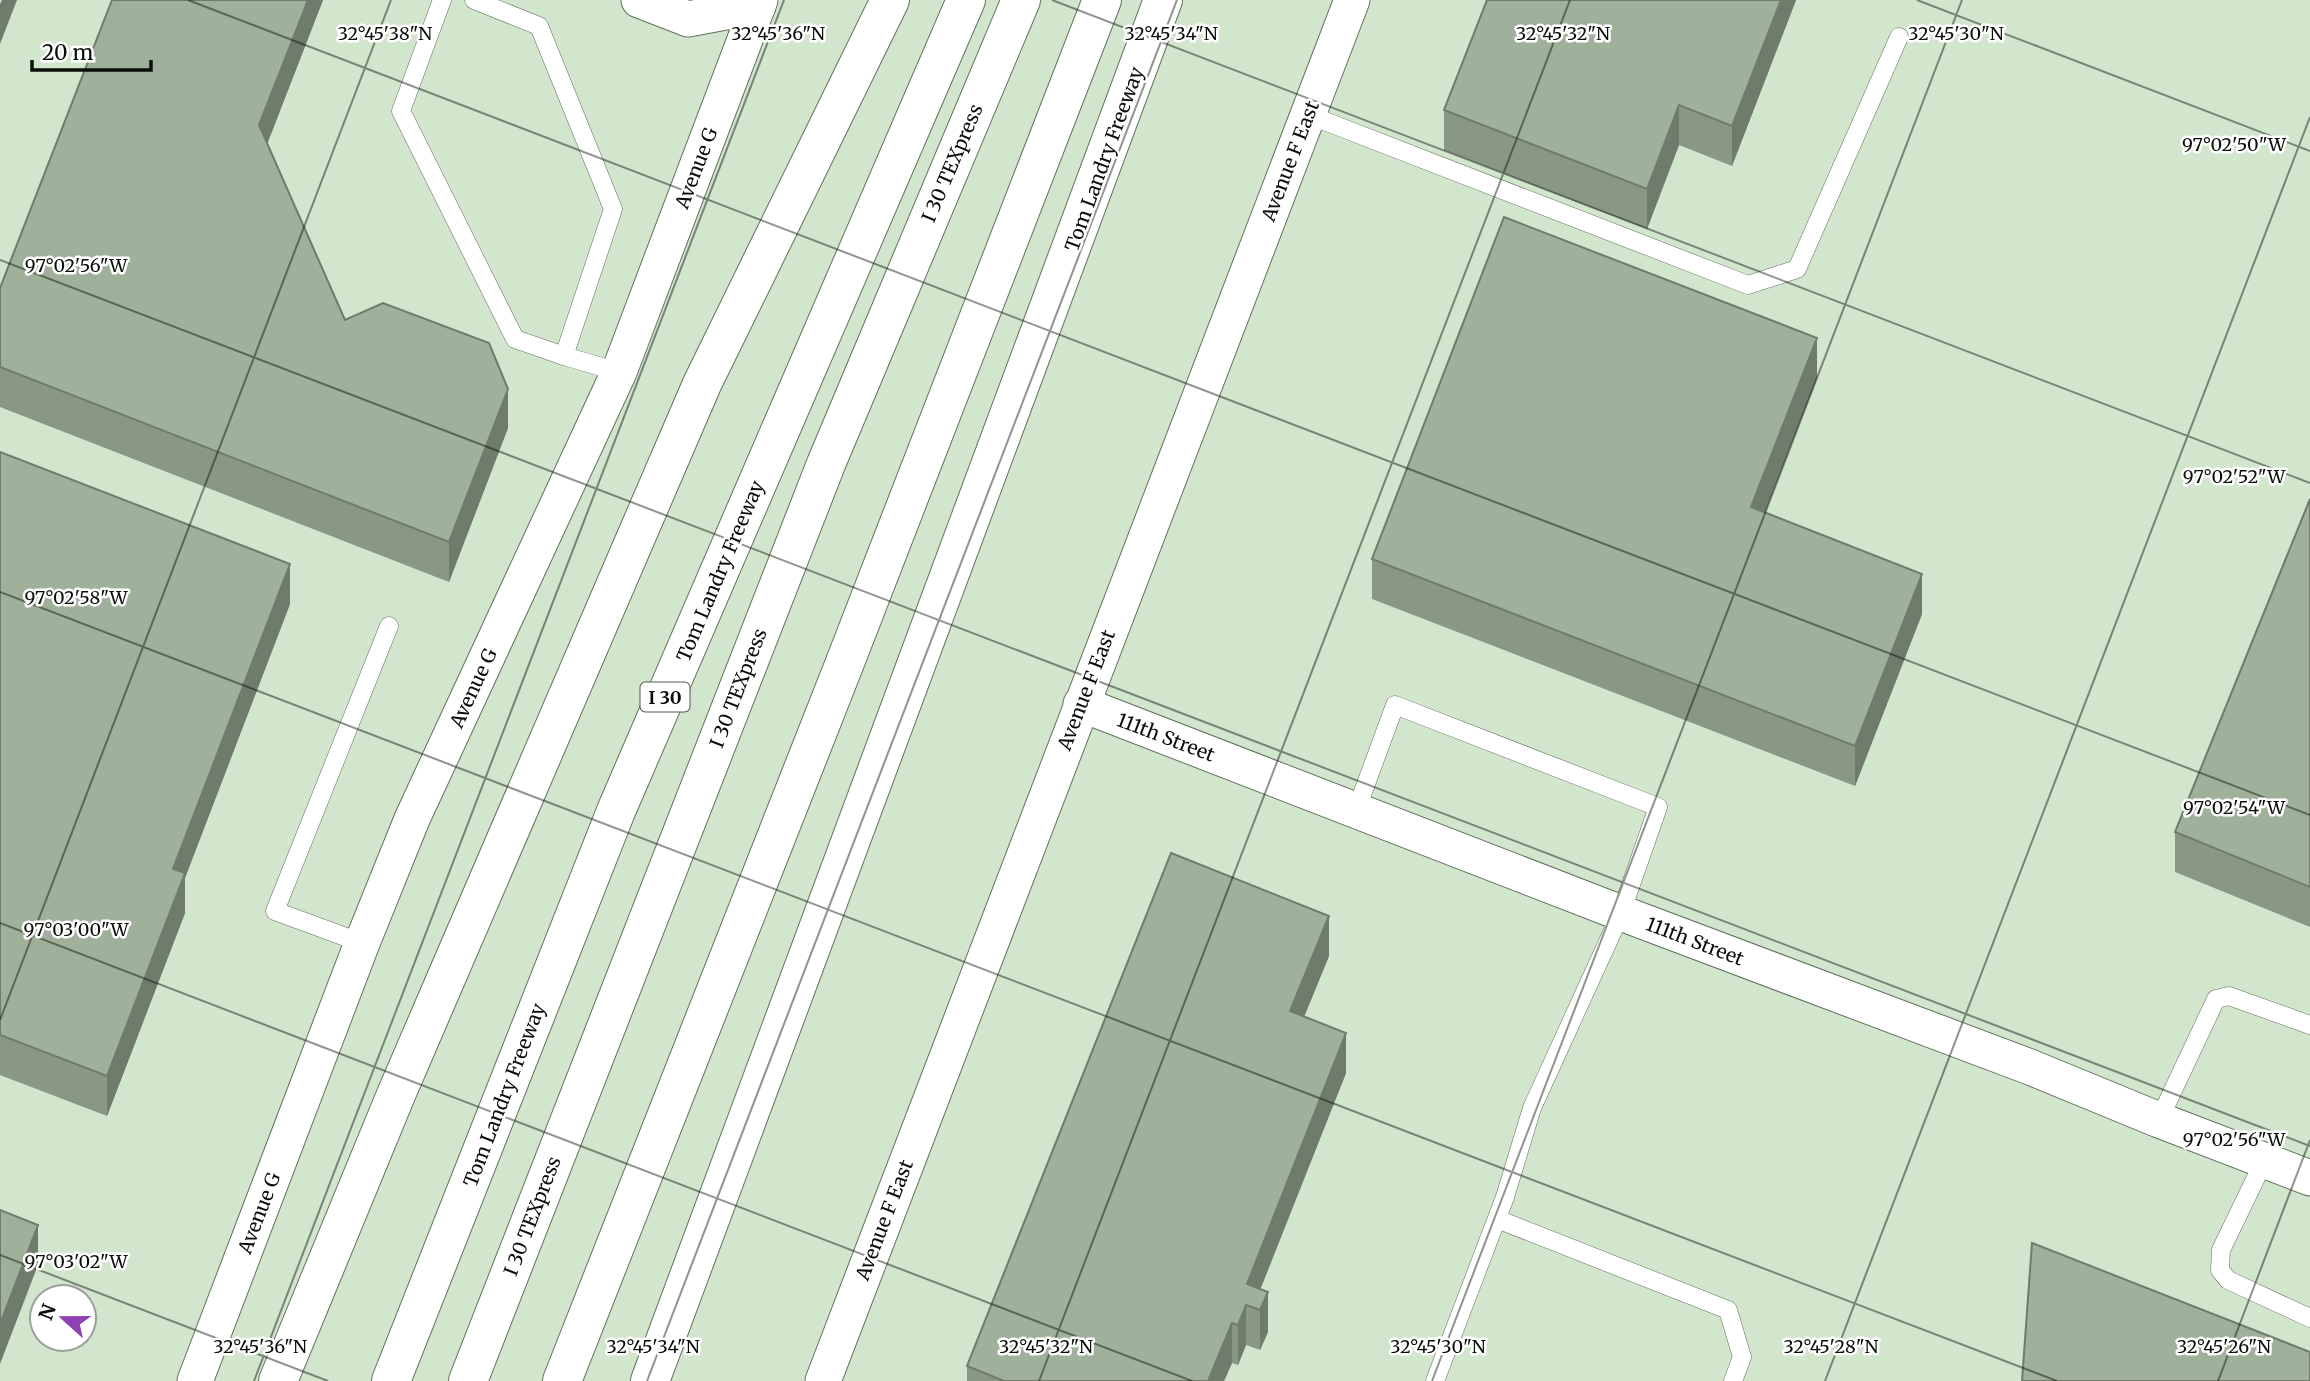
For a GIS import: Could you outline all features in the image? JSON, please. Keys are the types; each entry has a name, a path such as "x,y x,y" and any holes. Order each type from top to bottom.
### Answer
{"highway":[{"path":"278,1381 395,1097 702,384 890,0"},
{"name":"I 30 TEXpress","path":"468,1381 826,464 1021,0"},
{"path":"562,1381 1102,0"},
{"name":"Tom Landry Freeway","path":"650,1381 1163,0"},
{"path":"826,464 962,10"},
{"name":"Tom Landry Freeway","path":"391,1381 616,811 962,10"},
{"path":"668,1381 680,1303"}],"street":[{"path":"639,0 688,19 757,2"},
{"name":"Avenue F East","path":"823,1381 1352,0"},
{"name":"Avenue G","path":"195,1381 412,819 619,372 757,2"},
{"name":"111th Street","path":"1081,704 1621,913 2030,1067 2310,1178"}],"lane":[{"path":"442,0 401,111 515,339 619,372"},
{"path":"474,0 539,26 613,209 564,356"},
{"path":"1308,115 1748,285 1797,269 1899,37"},
{"path":"362,943 275,911 389,626"},
{"path":"1356,811 1395,705 1658,807 1621,913 1532,1108 1497,1219 1435,1381"},
{"path":"2159,1120 2216,999 2229,996 2310,1025"},
{"path":"2264,1161 2221,1250 2220,1270 2228,1280 2310,1318"},
{"path":"1497,1219 1728,1310 1742,1357 1732,1381"}],"building":[{"path":"112,0 308,0 259,125 345,320 383,303 489,343 508,389 449,542 0,367 0,288"},
{"path":"1487,0 1781,0 1732,126 1679,105 1647,189 1444,110"},
{"path":"1504,217 1817,338 1751,507 1922,574 1855,746 1372,559"},
{"path":"0,452 290,564 173,869 185,873 107,1076 0,1035"},
{"path":"2310,499 2310,887 2175,832"},
{"path":"1171,853 1329,916 1290,1011 1346,1033 1247,1284 1268,1292 1260,1310 1246,1305 1238,1325 1232,1323 1208,1381 1004,1381 967,1366"},
{"path":"0,1210 38,1225 0,1324"},
{"path":"2032,1243 2310,1352 2310,1381 2022,1381"}]}
